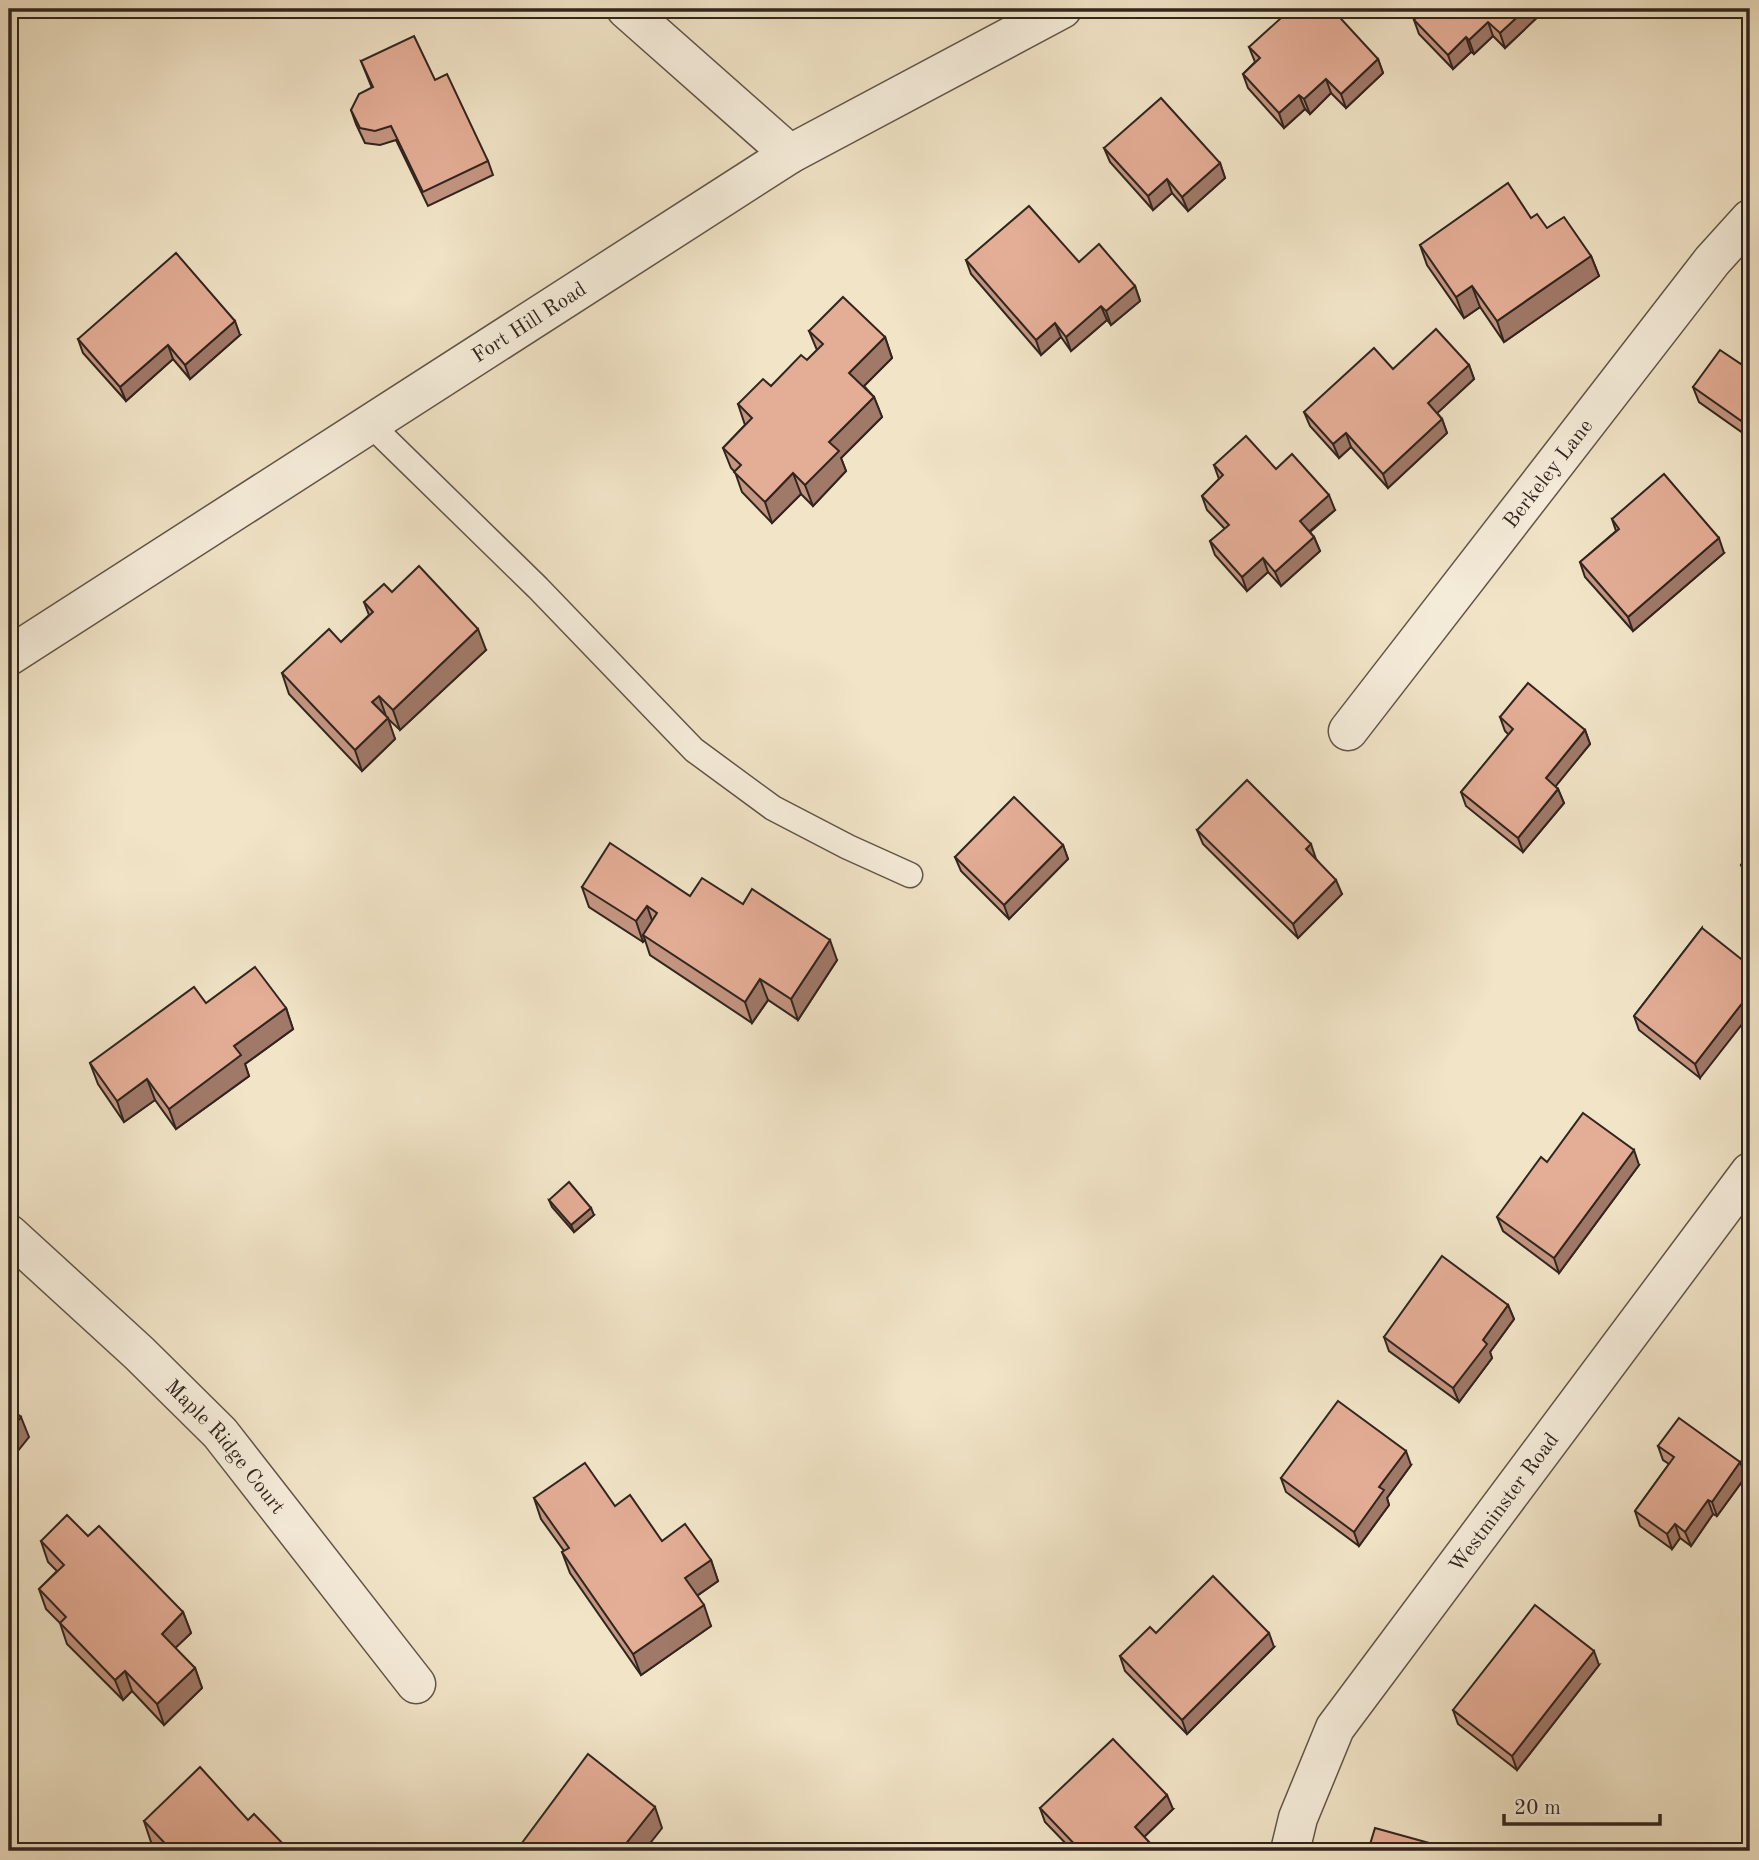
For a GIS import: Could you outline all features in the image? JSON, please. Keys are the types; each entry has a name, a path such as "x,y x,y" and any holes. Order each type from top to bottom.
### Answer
{"street":[{"path":"626,9 790,154"},
{"name":"Fort Hill Road","path":"9,656 790,154 1062,9"},
{"name":"Berkeley Lane","path":"1348,732 1712,261 1750,219"},
{"name":"Westminster Road","path":"1290,1851 1298,1818 1335,1728 1750,1172"},
{"name":"Maple Ridge Court","path":"9,1234 139,1353 220,1433 416,1684"}],"lane":[{"path":"370,424 538,588 694,750 773,808 848,848 910,876"}],"building":[{"path":"1291,9 1332,9 1378,59 1341,94 1326,79 1304,99 1299,95 1279,113 1243,74 1260,58 1249,47"},
{"path":"1425,9 1526,9 1500,33 1488,22 1469,40 1466,37 1448,55 1414,20"},
{"path":"414,36 435,80 447,74 488,161 423,192 391,126 375,131 360,128 351,110 359,94 373,87 361,61"},
{"path":"1161,98 1220,163 1182,197 1167,179 1148,196 1104,148"},
{"path":"1508,183 1531,218 1537,214 1547,228 1564,217 1591,256 1497,321 1472,286 1456,297 1420,245"},
{"path":"1029,206 1079,262 1099,244 1135,286 1106,311 1101,306 1066,337 1055,323 1036,340 966,260"},
{"path":"176,253 235,321 185,365 168,345 120,387 78,339"},
{"path":"843,297 885,337 849,373 874,397 829,442 839,451 805,485 793,473 765,502 734,472 741,465 723,448 752,418 738,404 763,379 771,386 801,355 807,360 823,344 809,331"},
{"path":"1436,329 1469,365 1428,403 1442,419 1383,474 1346,433 1333,444 1304,412 1374,348 1393,369"},
{"path":"1720,350 1741,364 1750,351 1750,427 1693,387"},
{"path":"1246,436 1276,469 1292,454 1329,495 1300,521 1314,537 1275,572 1263,558 1242,577 1210,541 1229,525 1202,496 1223,475 1214,465"},
{"path":"1664,474 1719,538 1628,617 1580,562 1619,529 1612,519"},
{"path":"419,566 478,629 393,710 379,696 372,702 388,718 355,750 282,673 329,629 341,642 373,612 364,602 384,584 392,592"},
{"path":"1528,683 1585,730 1546,778 1558,789 1518,838 1461,792 1513,729 1500,717"},
{"path":"1247,780 1311,844 1306,849 1336,880 1293,924 1197,830"},
{"path":"1014,797 1063,845 1004,905 955,857"},
{"path":"610,843 690,896 702,878 743,904 752,889 830,940 791,999 760,979 745,1002 643,935 657,913 647,906 636,921 582,887"},
{"path":"1750,853 1750,872 1741,865"},
{"path":"1702,928 1750,966 1750,993 1695,1064 1634,1016"},
{"path":"255,967 286,1008 234,1046 241,1055 169,1109 147,1079 117,1101 90,1063 194,987 206,1003"},
{"path":"1583,1113 1634,1150 1554,1258 1497,1217 1541,1157 1547,1162"},
{"path":"569,1182 591,1208 571,1225 549,1200"},
{"path":"1442,1256 1508,1305 1483,1340 1487,1344 1453,1388 1384,1337"},
{"path":"1338,1401 1406,1451 1379,1487 1384,1490 1354,1532 1281,1478"},
{"path":"9,1407 21,1417 9,1432"},
{"path":"1679,1418 1740,1462 1712,1502 1708,1500 1685,1532 1675,1524 1667,1534 1635,1511 1674,1457 1658,1446"},
{"path":"585,1463 615,1506 630,1495 662,1541 685,1524 711,1560 685,1578 704,1605 633,1654 562,1552 569,1548 534,1498"},
{"path":"67,1515 88,1536 99,1526 183,1612 162,1634 195,1668 157,1704 125,1671 115,1680 60,1623 66,1617 39,1589 64,1565 41,1541"},
{"path":"1213,1576 1269,1633 1182,1720 1120,1656 1150,1627 1156,1633"},
{"path":"1535,1605 1594,1651 1512,1756 1453,1710"},
{"path":"1113,1739 1167,1795 1135,1827 1151,1844 1143,1851 1081,1851 1040,1808"},
{"path":"588,1754 655,1807 620,1851 516,1851"},
{"path":"200,1767 248,1820 254,1814 289,1850 172,1851 144,1821"},
{"path":"1375,1828 1440,1846 1439,1851 1368,1851"}]}
